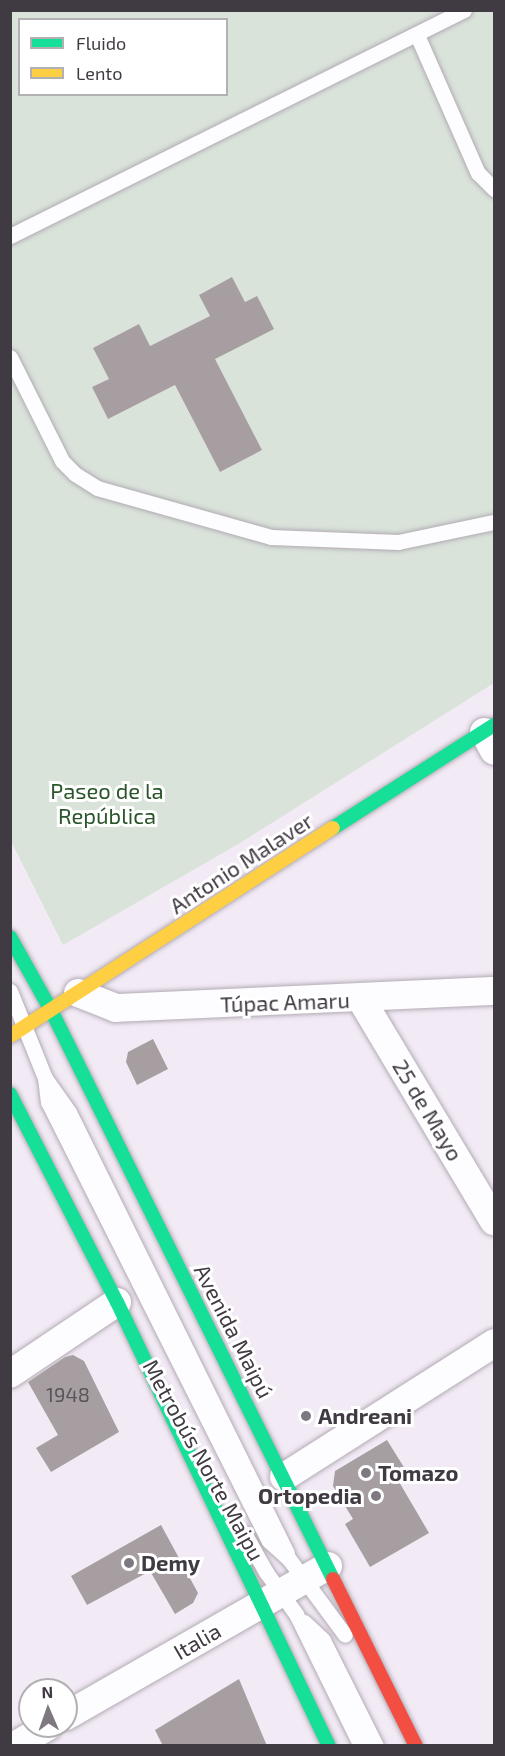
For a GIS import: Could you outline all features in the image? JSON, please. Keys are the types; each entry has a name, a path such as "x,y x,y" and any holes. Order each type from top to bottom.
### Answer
{"main road":[{"name":"Antonio Malaver","path":"17,1032 491,736"},
{"name":"Avenida Maipú","path":"10,938 51,1010 284,1477 293,1586 329,1746"},
{"name":"Avenida Maipú","path":"10,1094 117,1302 293,1586 416,1746"}],"street":[{"name":"Túpac Amaru","path":"78,993 116,1008 361,999 495,991"},
{"name":"25 de Mayo","path":"361,999 495,1221"},
{"path":"10,1374 117,1302"},
{"path":"284,1477 495,1342"},
{"name":"Italia","path":"78,1709 293,1586"},
{"path":"14,1746 28,1738"}],"lane":[{"path":"10,236 465,10"},
{"path":"417,35 478,173 495,189"},
{"path":"10,357 62,461 75,474 97,488 272,537 398,542 495,522"},
{"name":"Metrobús Norte Maipu","path":"10,991 17,1032 45,1078 48,1102 108,1207 216,1423 293,1586 361,1746"},
{"name":"Metrobús Norte Maipu","path":"108,1207 137,1265"},
{"name":"Metrobús Norte Maipu","path":"117,1302 266,1572 293,1586 341,1628 399,1746"},
{"name":"Metrobús Norte Maipu","path":"193,1378 216,1423"},
{"name":"Metrobús Norte Maipu","path":"293,1586 376,1746"}],"green space":[{"name":"Paseo de la República","path":"11,11 494,11 494,683 240,843 63,945 11,841","holes":["232,278 245,302 257,296 215,359 262,450 220,472 175,385 108,419 92,387 109,379 93,348 138,325 150,346 210,316 200,294"]}],"building":[{"path":"232,277 245,302 257,296 274,329 215,359 262,450 220,472 175,385 108,419 92,387 109,379 93,348 139,324 150,346 210,316 199,295"},
{"path":"153,1039 168,1069 137,1085 126,1062 128,1052"},
{"path":"73,1355 84,1361 119,1432 51,1472 36,1448 58,1435 28,1382 65,1357"},
{"path":"387,1440 405,1469 395,1475 429,1533 370,1567 345,1524 353,1519 333,1486 335,1471"},
{"name":"Demy","path":"161,1525 198,1593 193,1603 175,1614 150,1571 87,1605 71,1576"},
{"path":"239,1679 267,1746 163,1746 155,1730"}],"traffic: fast":[{"path":"333,828 494,725"},
{"path":"10,937 51,1010 333,1579"},
{"path":"10,1094 117,1302 329,1746"}],"traffic: slow":[{"path":"10,1036 333,828"}],"traffic: jam":[{"path":"333,1579 416,1746"}],"place":[{"name":"Andreani","path":"306,1416"},
{"name":"Tomazo","path":"366,1473"},
{"name":"Ortopedia","path":"376,1496"},
{"name":"Demy","path":"129,1563"}]}
